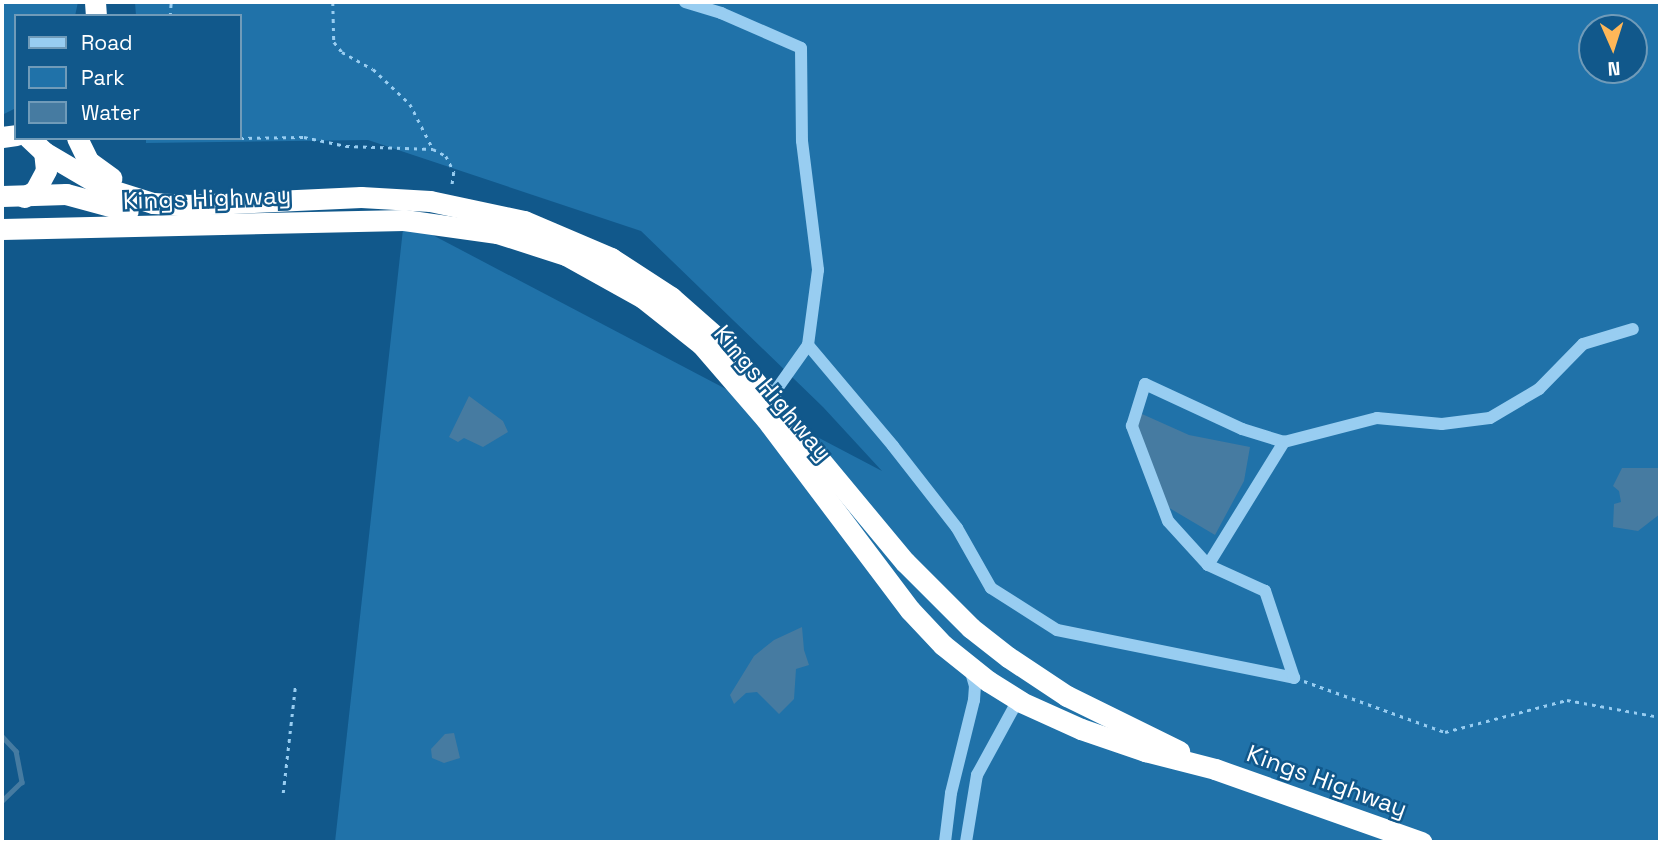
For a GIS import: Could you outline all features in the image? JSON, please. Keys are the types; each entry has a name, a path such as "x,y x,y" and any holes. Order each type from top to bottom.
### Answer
{"highway":[{"path":"78,140 83,155 93,166 122,184 148,193 218,202"},
{"path":"8,197 35,191 44,176 36,145"},
{"name":"Kings Highway","path":"36,145 96,184 133,199 176,205 407,199 464,206 524,221 611,258 670,297 723,343 771,397 890,544 954,612 1008,657 1067,696 1215,769"},
{"path":"8,197 74,195 142,214 171,218 273,216 325,220"},
{"name":"Kings Highway","path":"2,229 325,220 425,221 497,233 566,255 623,285 652,304 693,337 729,373 900,598 933,636 970,668 1018,700 1124,744 1215,769 1421,842"},
{"path":"954,612 1006,673 1018,700"}],"street":[{"path":"685,2 721,13 801,48 802,141 817,270 808,345 771,397"},
{"path":"808,345 893,446 957,528 991,588 1056,630 1294,678 1265,591 1208,565 1168,521 1132,426 1145,384 1242,429 1284,442 1377,418 1442,424 1489,418 1539,389 1583,344 1633,329"},
{"path":"1208,565 1284,442"},
{"path":"945,842 951,793 974,700 970,668"},
{"path":"966,842 977,775 1018,700"}],"path":[{"path":"333,2 334,42 342,51 373,69 410,104 433,149"},
{"path":"242,138 304,137 346,146 433,149 446,156 454,172"},
{"path":"1294,678 1445,732 1567,700 1660,717"},
{"path":"283,793 295,687"}],"green space":[{"path":"2,2 78,2 75,14 14,14 14,109 2,115"},
{"path":"135,2 1660,2 1660,842 335,842 404,220 882,471 823,407 641,231 368,140 146,143 146,140 242,140 242,14 136,14"}],"water":[{"path":"469,396 503,421 508,432 483,447 464,438 458,442 449,437"},
{"path":"1142,414 1189,435 1250,447 1244,481 1215,535 1166,506 1130,432"},
{"path":"1622,468 1660,468 1660,514 1638,531 1613,527 1614,504 1621,502 1619,491 1613,486"},
{"path":"802,627 804,650 809,665 796,669 794,699 779,714 757,692 746,693 734,704 730,695 754,656 774,640"},
{"path":"454,733 460,758 444,763 432,758 431,749 445,734"}],"waterway":[{"path":"2,736 16,751 22,782 2,801"}]}
